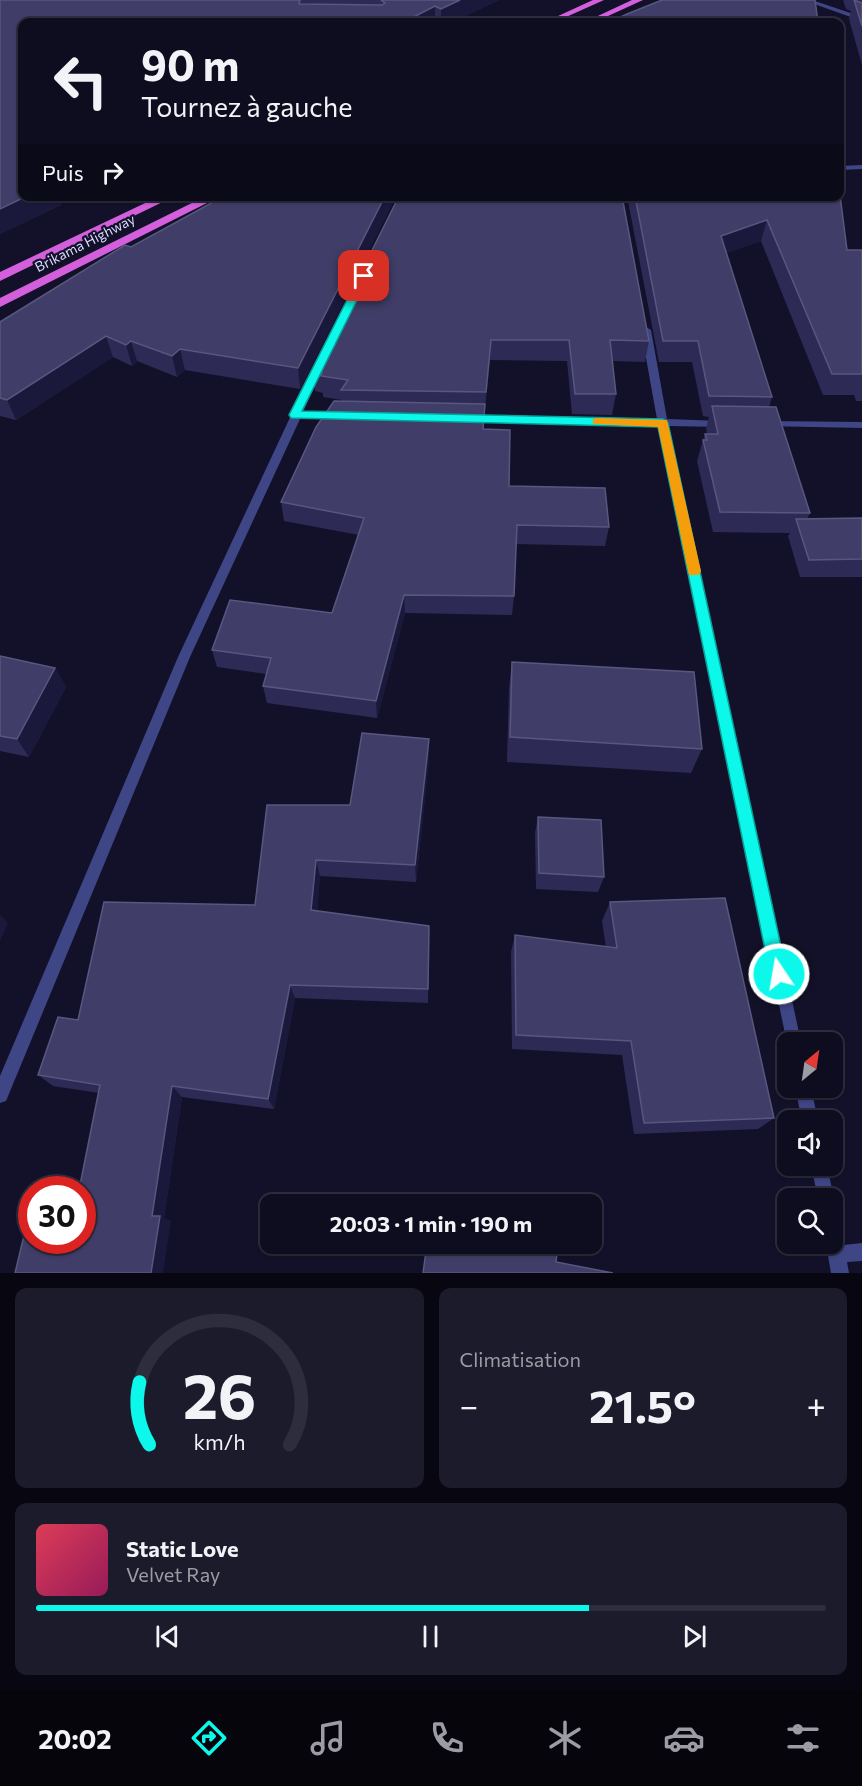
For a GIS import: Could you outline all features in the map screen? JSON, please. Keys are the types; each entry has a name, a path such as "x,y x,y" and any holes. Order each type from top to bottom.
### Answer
{"highway":[{"path":"558,18 600,0"},
{"path":"598,18 639,0"},
{"name":"Brikama Highway","path":"0,277 160,201"},
{"name":"Brikama Highway","path":"0,303 206,201"}],"street":[{"path":"806,0 862,19"},
{"path":"844,168 862,167"},
{"path":"644,321 663,423 792,1032"},
{"path":"0,1095 184,657 326,352"},
{"path":"295,415 354,416"},
{"path":"461,418 733,424"},
{"path":"756,424 862,425"},
{"path":"843,1254 862,1252"},
{"path":"838,1254 840,1273"}],"building":[{"path":"0,0 300,0 299,4 382,5 385,3 381,0 460,0 441,9 435,6 412,18 18,18 18,200 0,209"},
{"path":"662,0 815,0 817,18 618,18"},
{"path":"854,0 862,3 862,26"},
{"path":"215,201 382,201 298,368 180,349 172,356 131,341 126,345 106,336 7,400 0,398 0,322 125,245 131,247"},
{"path":"397,201 623,201 649,341 610,340 616,394 575,394 569,340 491,340 486,392 341,390 348,380 321,376 322,372 312,371"},
{"path":"636,201 841,201 847,250 862,250 862,374 832,374 767,220 721,236 772,397 709,396 698,341 663,341"},
{"path":"334,401 485,404 483,429 510,430 509,486 605,488 609,527 517,525 514,596 404,595 376,701 263,686 271,658 212,650 230,600 332,613 364,518 281,502 316,427"},
{"path":"712,406 776,407 810,513 720,512 703,440 707,440 705,434 718,434"},
{"path":"862,518 862,559 809,560 796,519"},
{"path":"0,656 55,668 17,739 0,736"},
{"path":"512,662 694,672 702,749 510,737"},
{"path":"362,733 429,739 415,865 316,860 311,910 429,926 428,989 290,985 268,1099 172,1086 152,1216 160,1216 151,1273 15,1273 20,1254 96,1254 96,1176 82,1176 100,1085 38,1075 58,1017 78,1020 104,902 255,905 267,805 350,805"},
{"path":"538,817 601,820 604,877 539,873"},
{"path":"725,898 774,1118 644,1123 631,1041 516,1035 515,935 617,948 610,902"},
{"path":"426,1254 557,1254 556,1262 613,1273 423,1273"}],"slow traffic":[{"path":"597,422 663,423 694,571"}],"route":[{"path":"364,276 295,415 663,423 779,974"}]}
